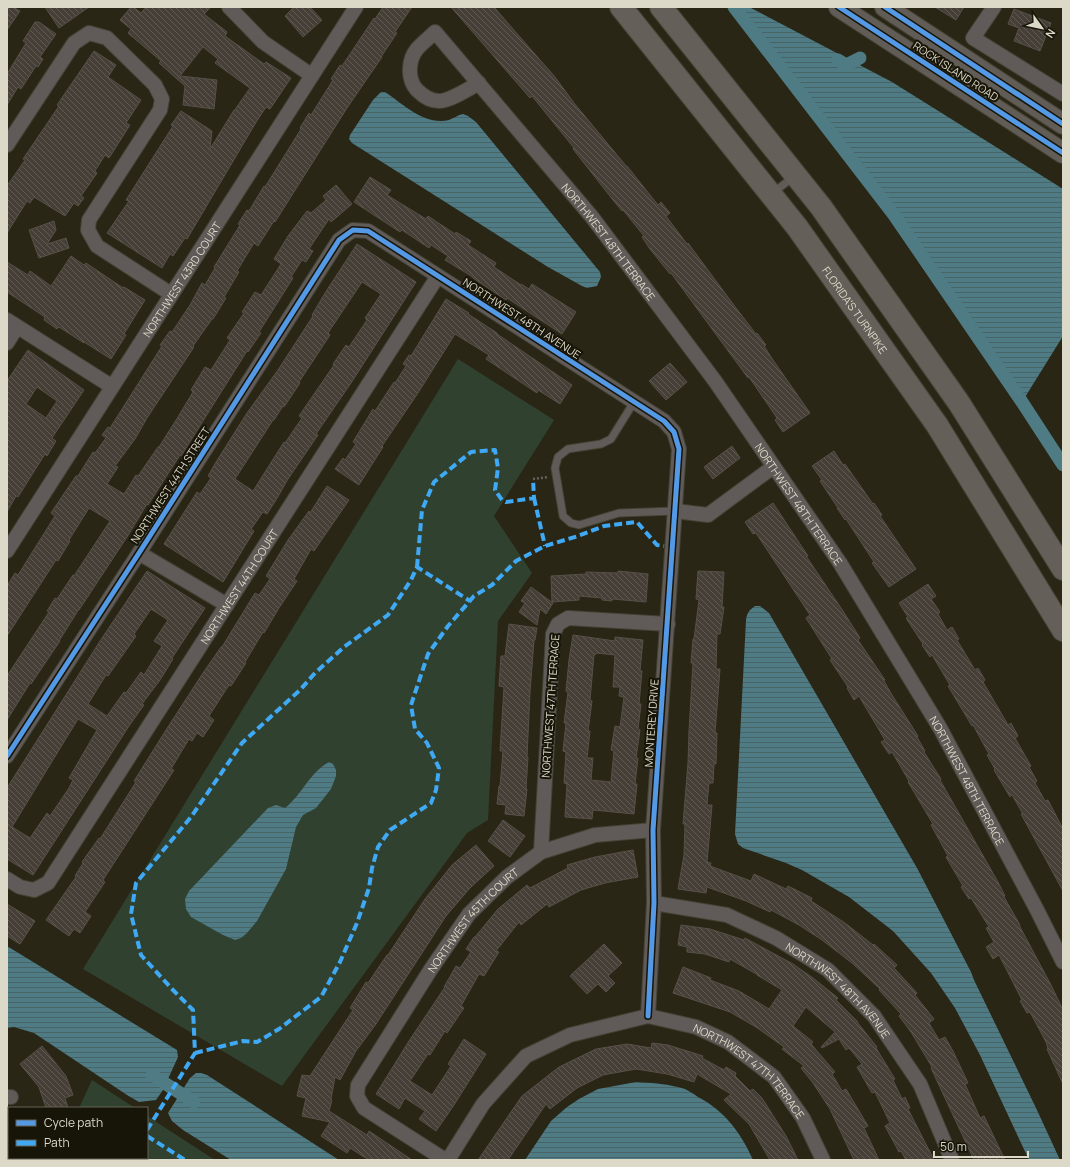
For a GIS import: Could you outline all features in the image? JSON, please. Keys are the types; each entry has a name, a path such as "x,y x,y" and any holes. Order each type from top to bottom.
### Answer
{"highway":[{"name":"FLORIDA'S TURNPIKE","path":"621,7 797,227 937,425 1063,630"},
{"path":"661,7 821,206 959,403 1063,569"}],"main road":[{"name":"ROCK ISLAND ROAD","path":"839,7 1063,152"},
{"name":"ROCK ISLAND ROAD","path":"886,7 1063,124"}],"street":[{"path":"229,7 264,42 311,75"},
{"name":"NORTHWEST 43RD COURT","path":"7,551 356,7"},
{"path":"994,7 973,38 1063,94"},
{"name":"NORTHWEST 48TH TERRACE","path":"479,83 447,99 440,101 433,100 426,97 414,86 410,79 412,59 416,50 435,32 479,83 592,218 715,381 840,563 940,728 1063,962"},
{"path":"7,145 74,43 89,33 107,38 155,85 162,99 160,110 90,220 88,230 97,246 171,294"},
{"name":"NORTHWEST 48TH AVENUE","path":"353,230 368,232 438,276 664,421 674,432"},
{"name":"NORTHWEST 44TH STREET","path":"7,756 339,240 353,230"},
{"name":"NORTHWEST 44TH COURT","path":"7,879 20,887 34,890 48,883 438,276"},
{"path":"7,343 12,324 112,386"},
{"name":"MONTEREY DRIVE","path":"648,1016 654,903 653,830 679,449 674,432"},
{"path":"675,512 708,515 773,467"},
{"path":"139,553 227,605"},
{"name":"NORTHWEST 47TH TERRACE","path":"541,852 553,634 558,624 568,618 668,624"},
{"name":"NORTHWEST 45TH COURT","path":"446,1160 364,1108 357,1096 358,1085 431,969 469,914 507,877 541,852 595,835 653,830"},
{"name":"NORTHWEST 48TH AVENUE","path":"654,903 727,915 776,938 828,970 874,1016 920,1084 952,1160"},
{"path":"446,1160 483,1104 526,1056 570,1035 648,1016"},
{"name":"NORTHWEST 47TH TERRACE","path":"648,1016 696,1027 728,1042 774,1077 803,1118 823,1160"}],"lane":[{"path":"771,194 796,175"},
{"path":"634,402 611,439 601,444 568,449 558,457 555,468 563,516 571,523 579,525 619,513 675,512"}],"path":[{"path":"533,479 556,475"}],"green space":[{"path":"458,359 554,420 494,516 532,573 498,621 488,820 467,833 282,1086 83,969"},
{"path":"92,1080 133,1107 79,1107"},
{"path":"148,1117 215,1160 47,1160 148,1159"}],"water":[{"path":"734,7 749,7 892,82 1063,189 1063,336 1022,402 894,215"},
{"path":"381,92 385,92 415,113 431,120 449,120 463,114 476,122 600,272 601,277 597,286 587,288 548,267 352,143 349,139 350,135 373,100"},
{"path":"755,606 760,606 769,613 917,868 971,972 1060,1160 1029,1160 980,1055 955,1008 931,973 893,931 849,897 802,870 743,848 738,844 735,834 746,620 747,615"},
{"path":"329,762 333,764 336,770 336,776 331,789 316,808 303,815 296,827 286,869 257,921 247,933 241,938 235,940 191,917 186,909 185,899 189,891 268,808 276,805 285,808 291,803 316,772"},
{"path":"7,946 177,1050 178,1057 163,1090 156,1100 139,1102 34,1033 14,1027 7,1028"},
{"path":"196,1073 207,1075 339,1160 231,1160 183,1130 172,1121 168,1113 190,1078"},
{"path":"636,1082 655,1083 679,1087 708,1103 731,1124 743,1141 753,1160 525,1160 551,1121 567,1107 598,1089"}],"building":[{"path":"7,7 13,7 20,11 7,30"},
{"path":"45,7 89,7 59,28"},
{"path":"131,7 141,13 146,7 211,7 204,14 227,32 225,36 264,64 266,62 291,78 270,109 266,107 255,124 187,239 185,238 173,256 170,254 162,268 107,233 129,201 126,200 181,111 212,131 210,149 234,110 250,88 215,63 218,59 203,47 180,76 217,80 214,109 183,105 185,86 159,63 161,61 128,33 131,29 120,20"},
{"path":"294,7 310,7 322,20 303,37 285,16"},
{"path":"383,7 412,7 395,32 397,33 382,57 347,108 275,222 274,221 258,246 254,243 237,271 239,272 224,297 226,298 193,346 194,347 147,418 135,439 115,466 118,467 107,484 124,494 136,475 138,476 178,417 193,392 191,390 205,367 211,370 230,340 227,338 244,313 242,312 255,292 261,295 281,264 274,259 288,236 307,211 311,213 326,200 323,196 336,185 352,204 331,222 329,219 309,249 313,251 306,262 302,260 291,277 293,278 259,332 261,333 248,352 247,351 181,456 180,455 148,505 147,504 60,641 31,684 30,683 7,720 7,676 49,612 47,611 55,598 57,599 73,575 74,576 110,521 89,508 58,561 56,560 7,636 7,586 15,573 18,575 55,516 51,513 59,501 76,476 78,476 93,452 95,453 106,438 102,435 108,427 110,428 162,346 160,345 170,331 172,332 190,305 202,283 205,285 215,268 214,267 240,225 238,224 247,210 249,211 264,186 265,187 301,129 300,128 309,113 311,115 333,80 331,79 340,65 342,66"},
{"path":"451,7 494,7 555,77 574,103 658,205 661,202 670,213 666,216 766,345 764,346 773,360 810,413 783,432 775,420 777,418 749,377 748,378 671,273 670,274 650,249 642,237 644,236 613,200 532,96 530,98"},
{"path":"935,7 964,7 956,20"},
{"path":"1014,9 1051,23 1040,51 1014,41 1019,28 1008,24"},
{"path":"35,22 39,22 56,34 40,57 43,59 38,67 36,66 21,89 18,87 7,105 7,74 26,43 23,41"},
{"path":"94,51 116,65 108,77 141,100 126,123 130,125 109,158 105,155 95,171 97,173 81,196 84,198 78,206 74,203 65,216 34,197 30,203 27,201 7,233 7,186 25,160 23,159 59,106 57,105"},
{"path":"370,177 391,190 387,195 426,219 428,216 455,234 456,232 471,241 468,245 496,263 494,267 521,285 529,289 532,284 576,312 562,334 445,260 448,256 431,245 429,248 402,230 400,232 354,202"},
{"path":"54,221 56,230 47,244 66,238 69,248 39,258 29,230"},
{"path":"357,244 416,282 351,383 316,434 318,435 288,479 267,514 263,512 251,529 254,531 223,582 164,544 197,492 200,494 211,478 208,476 216,462 247,413 278,370 313,316 312,315","holes":["362,282 381,294 365,318 367,320 349,347 346,345 333,364 334,365 299,416 302,418 285,443 284,442 253,491 235,479 273,420 283,406 284,407 300,383 299,382 330,335 328,333"]},
{"path":"71,256 84,265 86,263 123,288 124,287 145,300 124,334 126,335 111,359 59,327 57,329 44,320 45,317 7,292 7,262 28,275 30,271 51,286"},
{"path":"446,299 469,313 468,314 572,385 560,404 538,390 537,393 486,359 489,355 455,334 418,393 382,446 383,447 359,485 335,469 343,458 345,460 356,444 353,442 373,409 375,411 394,382 395,383 406,366 403,364 409,355 411,356"},
{"path":"28,350 84,390 52,438 56,441 47,456 45,454 18,497 16,496 7,512 7,381","holes":["37,387 57,401 46,418 26,404"]},
{"path":"670,363 687,382 666,400 649,381"},
{"path":"732,446 740,458 713,479 704,467"},
{"path":"834,451 873,504 874,503 882,515 880,516 916,569 889,587 872,563 874,562 846,519 845,520 837,508 820,481 822,480 812,466"},
{"path":"327,486 349,500 314,551 311,549 294,579 297,581 264,633 263,632 245,662 246,663 231,686 229,685 209,716 214,720 203,737 197,733 192,741 189,739 171,769 174,770 103,880 105,882 85,912 91,916 80,933 74,929 69,936 46,920 76,877 75,876 83,863 82,862 99,838 100,839 136,782 134,781 166,730 203,673 222,647 255,593 259,595 270,579 266,576 288,540 309,511 310,513"},
{"path":"773,503 860,638 858,640 885,680 884,681 892,695 918,736 917,737 925,751 924,752 941,779 940,780 998,882 1005,896 1004,897 1051,985 1063,1010 1063,1084 1047,1049 1046,1042 1030,1012 1027,1013 1020,1001 1022,1000 999,955 993,959 986,947 994,942 986,928 989,927 971,898 969,899 961,887 963,886 946,857 948,856 931,825 933,824 908,782 909,781 892,752 889,754 881,742 885,740 859,696 854,700 847,688 848,687 830,660 832,659 806,618 810,615 756,533 753,534 745,522"},
{"path":"147,571 205,608 172,658 173,659 160,680 142,704 144,705 33,875 7,859 7,788 100,641","holes":["151,609 168,620 154,641 162,646 144,675 141,672 126,693 124,692 107,716 88,704 106,675 108,676 136,636 134,634","78,719 97,730 69,778 73,780 69,788 50,816 47,813 30,838 12,827"]},
{"path":"618,571 648,574 646,602 612,599 612,601 602,600 602,598 579,596 579,600 552,602 551,576 586,574 586,572 618,573"},
{"path":"698,571 724,572 722,607 724,607 720,634 717,634 716,669 720,669 715,733 717,733 716,764 714,764 713,783 709,783 707,805 712,805 707,862 711,863 710,866 751,881 754,874 786,889 788,886 812,898 811,901 845,923 873,945 874,944 897,965 894,968 917,993 915,995 934,1019 929,1023 939,1040 945,1037 953,1051 968,1083 965,1084 980,1118 984,1116 1005,1160 974,1160 931,1068 932,1067 911,1032 899,1016 901,1014 879,990 880,989 852,963 822,940 799,925 771,910 770,912 746,901 707,887 706,893 678,889 684,855 685,824 683,824 688,763 693,663 691,663 699,600 696,599"},
{"path":"928,584 936,596 931,599 940,612 938,614 947,630 952,627 959,639 957,640 975,670 978,668 985,680 983,682 1008,725 1011,723 1018,736 1015,738 1031,766 1029,767 1037,781 1035,783 1045,801 1048,800 1063,829 1063,891 1021,814 1023,814 1012,795 1010,797 994,770 995,769 987,755 989,754 973,725 972,726 948,686 950,685 932,655 930,657 922,645 923,644 906,618 908,617 899,603"},
{"path":"531,587 553,603 546,614 540,609 537,625 519,612 525,603 521,601"},
{"path":"509,624 537,628 534,640 530,692 527,789 524,816 505,814 506,805 497,804 503,751 500,751 504,687 499,686 501,656 505,656"},
{"path":"573,635 615,641 615,637 643,640 640,671 642,671 639,704 641,704 638,729 640,730 636,758 638,758 634,814 593,810 592,819 565,817 567,784 564,783 566,752 563,751 569,660","holes":["596,653 615,655 613,687 620,687 619,696 624,697 620,727 615,726 611,750 614,751 611,782 591,780 593,758 587,758 594,655"]},
{"path":"503,820 525,836 510,857 488,841"},
{"path":"476,845 494,866 470,888 446,916 376,1024 356,1051 340,1080 335,1077 329,1111 367,1135 369,1131 412,1160 369,1160 350,1148 347,1153 321,1136 330,1122 302,1116 306,1098 297,1096 302,1075 310,1076 353,1010 350,1008 366,982 368,983 388,955 425,899 452,865"},
{"path":"633,850 638,877 605,883 581,890 549,907 547,904 521,925 519,922 496,951 499,952 484,976 479,974 461,1006 464,1008 447,1033 445,1031 430,1055 428,1054 410,1081 432,1095 451,1066 448,1064 464,1039 486,1054 436,1131 419,1119 425,1111 405,1098 399,1109 376,1094 445,987 456,966 460,968 471,952 466,949 474,937 498,909 527,885 530,888 568,868 567,865 595,857"},
{"path":"7,904 35,921 20,944 7,936"},
{"path":"681,925 710,929 744,940 745,938 793,964 838,998 836,1000 858,1022 877,1047 876,1048 895,1079 893,1080 902,1099 905,1097 910,1108 908,1109 934,1160 906,1160 901,1151 899,1152 885,1126 890,1123 875,1092 872,1093 857,1067 862,1064 849,1048 846,1050 839,1039 822,1048 821,1047 835,1032 806,1007 793,1026 813,1042 811,1044 835,1072 832,1074 842,1091 846,1089 868,1126 864,1128 879,1160 854,1160 830,1109 801,1068 804,1066 782,1049 784,1047 756,1027 730,1012 673,993 683,967 711,978 710,980 739,991 769,1009 782,990 730,959 729,962 705,954 687,952 687,947 678,945"},
{"path":"604,944 622,963 608,976 615,983 606,992 598,984 587,994 570,976"},
{"path":"652,1043 668,1045 703,1056 702,1058 724,1070 726,1067 736,1073 735,1076 750,1091 753,1089 762,1098 786,1136 798,1160 770,1160 749,1124 724,1100 731,1094 697,1074 694,1082 667,1074 636,1069 603,1075 577,1088 550,1109 546,1104 508,1160 478,1160 522,1096 559,1067 596,1049 627,1044 651,1048"},
{"path":"42,1046 66,1076 73,1095 65,1098 68,1107 46,1107 39,1087 20,1064"}],"waterway":[{"path":"734,7 894,215 1022,402 1063,465"},
{"path":"838,60 846,65 860,58"},
{"path":"152,1075 194,1102"}],"marked path":[{"path":"417,567 422,510 434,482 471,452 495,450 498,468 495,490 502,500 506,502 534,498 533,479"},
{"path":"534,498 545,546"},
{"path":"195,1053 243,1041 257,1042 279,1029 321,997 340,962 357,923 369,888 372,868 378,847 390,830 431,803 436,790 439,768 427,743 415,729 411,705 428,654 448,626 474,596 492,585 516,561 545,546 604,526 637,522 657,545 664,546"},
{"path":"148,1128 195,1053 193,1010 141,955 131,914 136,883 191,817 242,743 344,647 388,615 411,580 417,567 470,601"},
{"path":"148,1137 185,1160"}],"cycle path":[{"path":"839,7 1063,153"},
{"path":"885,7 1063,124"},
{"path":"7,756 339,240 353,230 368,231 664,421 674,432 679,449 653,830 654,903 648,1016"}]}
